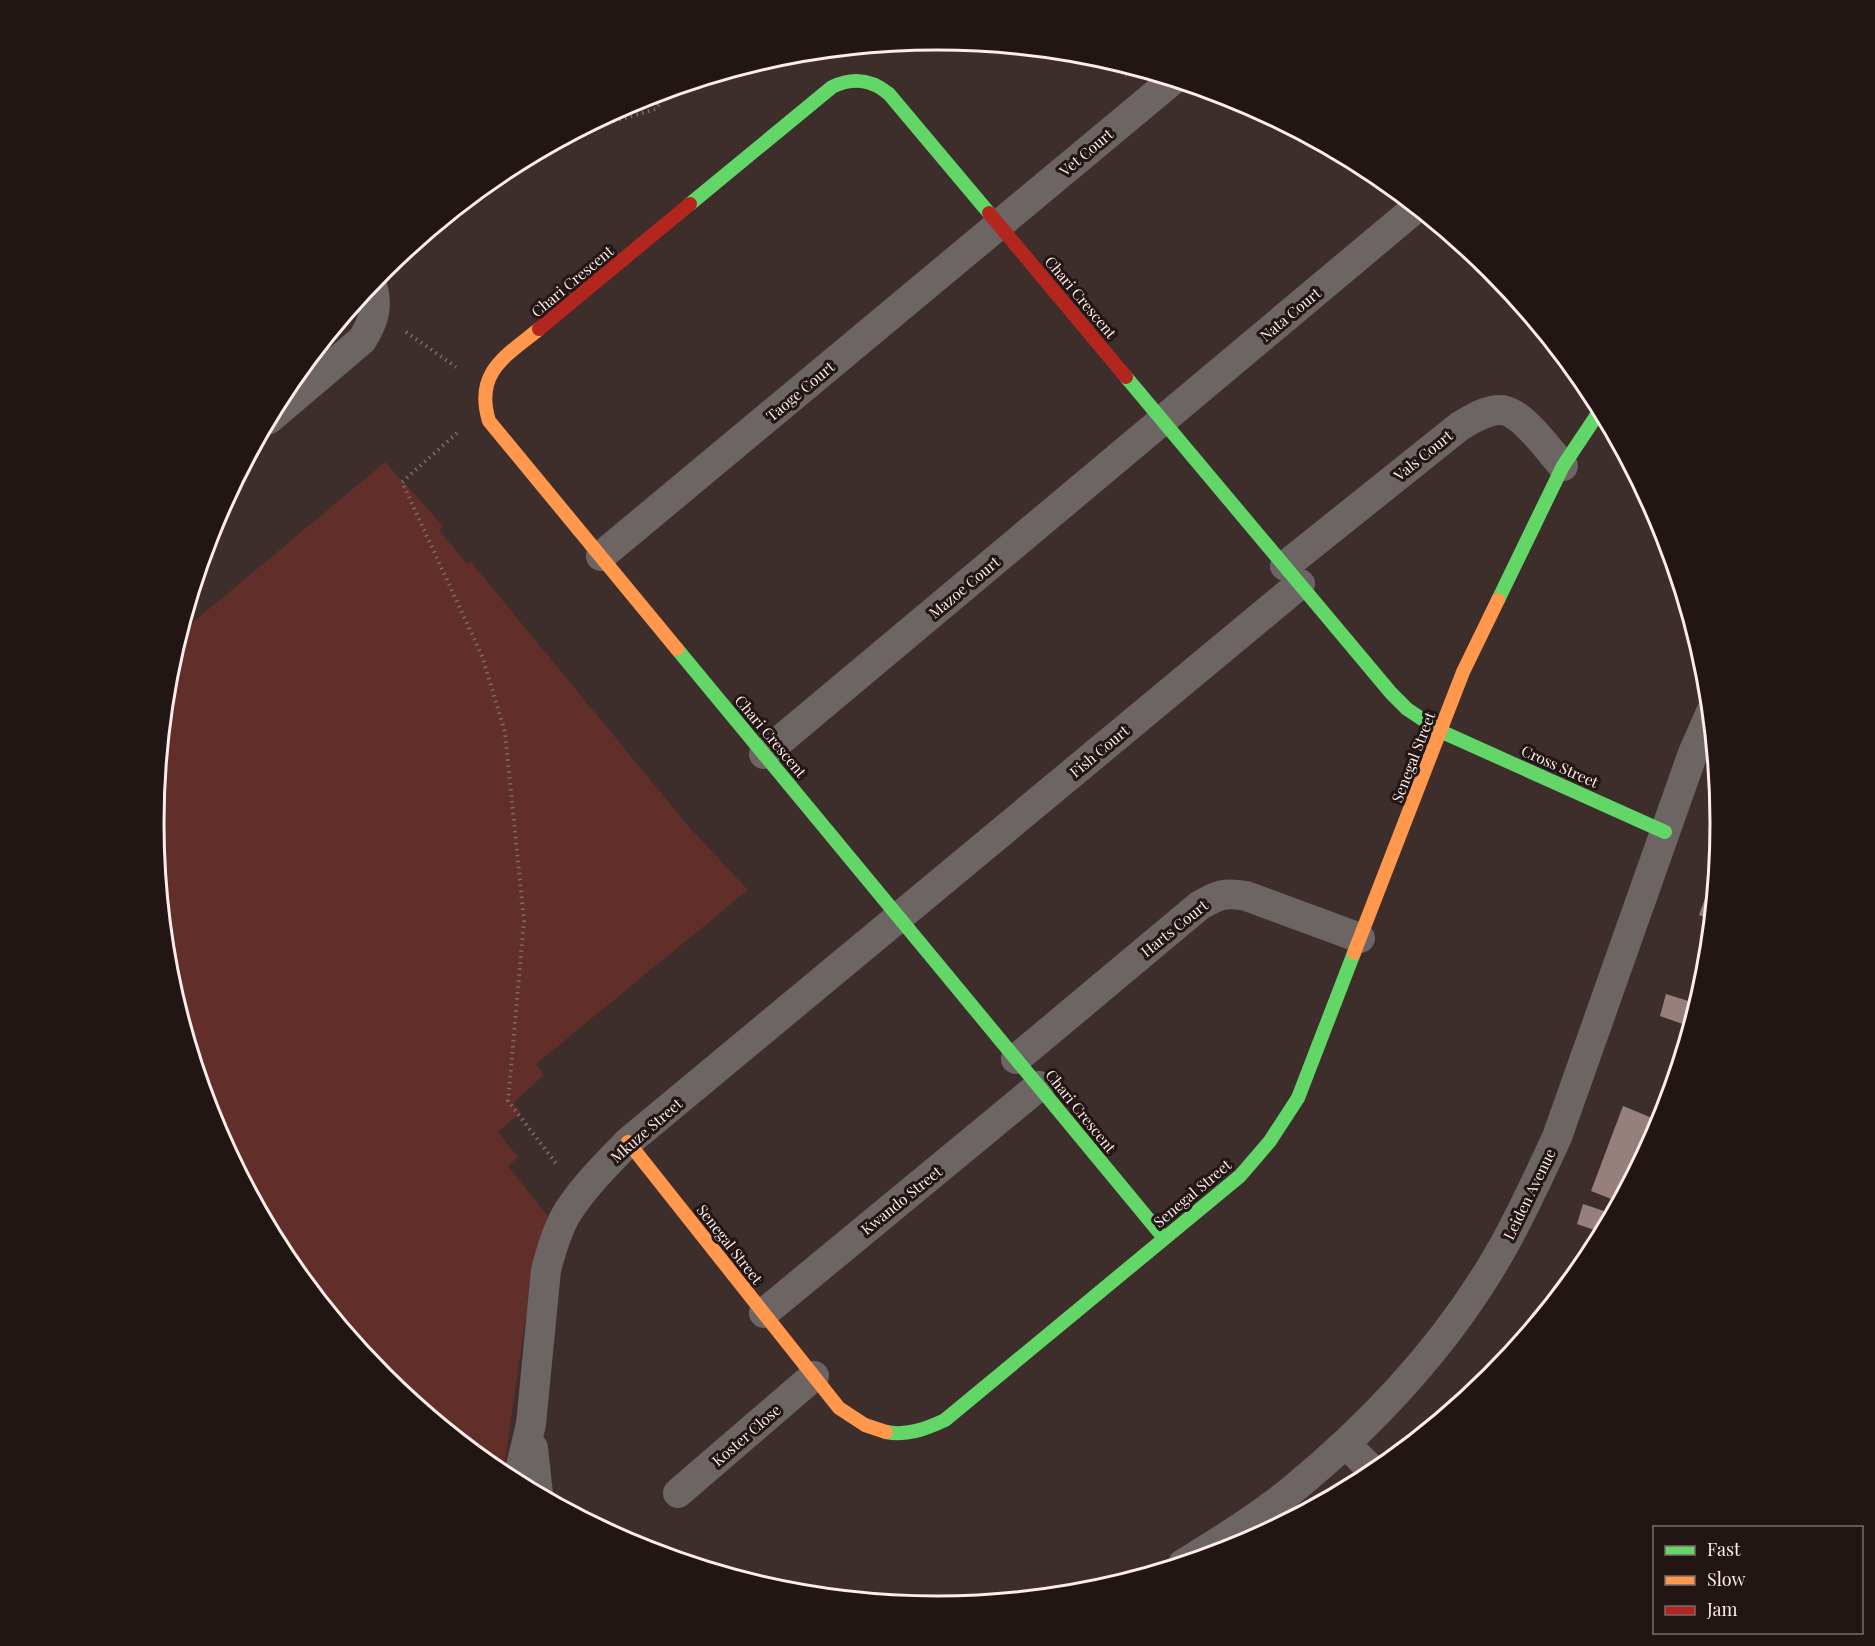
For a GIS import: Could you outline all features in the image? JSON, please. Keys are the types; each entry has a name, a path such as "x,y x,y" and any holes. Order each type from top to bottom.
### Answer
{"street":[{"name":"Chari Crescent","path":"485,388 491,372 503,359 832,87 841,82 861,80 881,86 1391,693 1407,709 1440,730"},
{"name":"Vet Court","path":"999,225 1168,85"},
{"name":"Nata Court","path":"1163,421 1411,212"},
{"name":"Taoge Court","path":"601,556 999,225"},
{"path":"289,401 362,340 372,325 373,297"},
{"path":"485,388 484,405 489,421"},
{"name":"Vals Court","path":"1292,575 1460,426 1490,411 1501,410 1520,417 1563,466"},
{"name":"Senegal Street","path":"628,1142 839,1408 856,1421 875,1430 895,1434 913,1433 945,1420 1240,1176 1275,1133 1298,1098 1463,672 1563,466 1596,418"},
{"name":"Chari Crescent","path":"489,421 1164,1238"},
{"name":"Mazoe Court","path":"764,754 1163,421"},
{"name":"Fish Court","path":"899,917 1292,575"},
{"name":"Leiden Avenue","path":"1214,1545 1291,1492 1346,1444 1391,1399 1432,1352 1502,1249 1532,1193 1557,1137 1693,753 1704,727"},
{"name":"Cross Street","path":"1440,730 1665,832"},
{"name":"Harts Court","path":"1016,1059 1199,906 1221,894 1246,896 1360,938"},
{"name":"Mkuze Street","path":"519,1473 531,1424 546,1270 566,1215 587,1184 628,1142 899,917"},
{"name":"Kwando Street","path":"764,1313 1039,1086"},
{"name":"Koster Close","path":"678,1493 814,1376"},
{"name":"Mkuze Street","path":"531,1424 537,1484"},
{"path":"1346,1444 1368,1466"}],"path":[{"path":"609,123 656,109 661,101"},
{"path":"373,297 485,388"},
{"path":"489,421 468,423 402,482 482,656 505,732 524,921 508,1101 580,1195"}],"shaded area":[{"path":"385,462 443,526 439,530 467,564 471,562 689,827 748,890 536,1064 544,1075 513,1103 521,1112 498,1132 518,1157 508,1166 548,1216 531,1281 505,1464 427,1405 356,1333 324,1294 294,1253 268,1210 223,1119 205,1072 190,1023 179,974 166,874 164,823 171,722 189,625"}],"building":[{"path":"1707,893 1705,917 1699,915"},
{"path":"1666,994 1690,1001 1684,1025 1660,1016"},
{"path":"1623,1106 1652,1118 1613,1199 1591,1191"},
{"path":"1583,1204 1606,1212 1595,1230 1577,1224"}],"traffic: fast":[{"path":"690,204 832,87 847,82 862,81 875,85 889,94 989,213"},
{"path":"1126,377 1391,693 1407,709 1440,731 1665,832"},
{"path":"1498,600 1563,466 1596,417"},
{"path":"677,649 1164,1238"},
{"path":"886,1432 916,1431 945,1420 1240,1176 1270,1141 1298,1098 1354,953"}],"traffic: slow":[{"path":"539,329 505,357 490,377 485,404 489,421 677,649"},
{"path":"1354,953 1463,672 1498,600"},
{"path":"628,1142 839,1408 865,1425 886,1432"}],"traffic: jam":[{"path":"539,329 690,204"},
{"path":"989,213 1126,377"}]}
